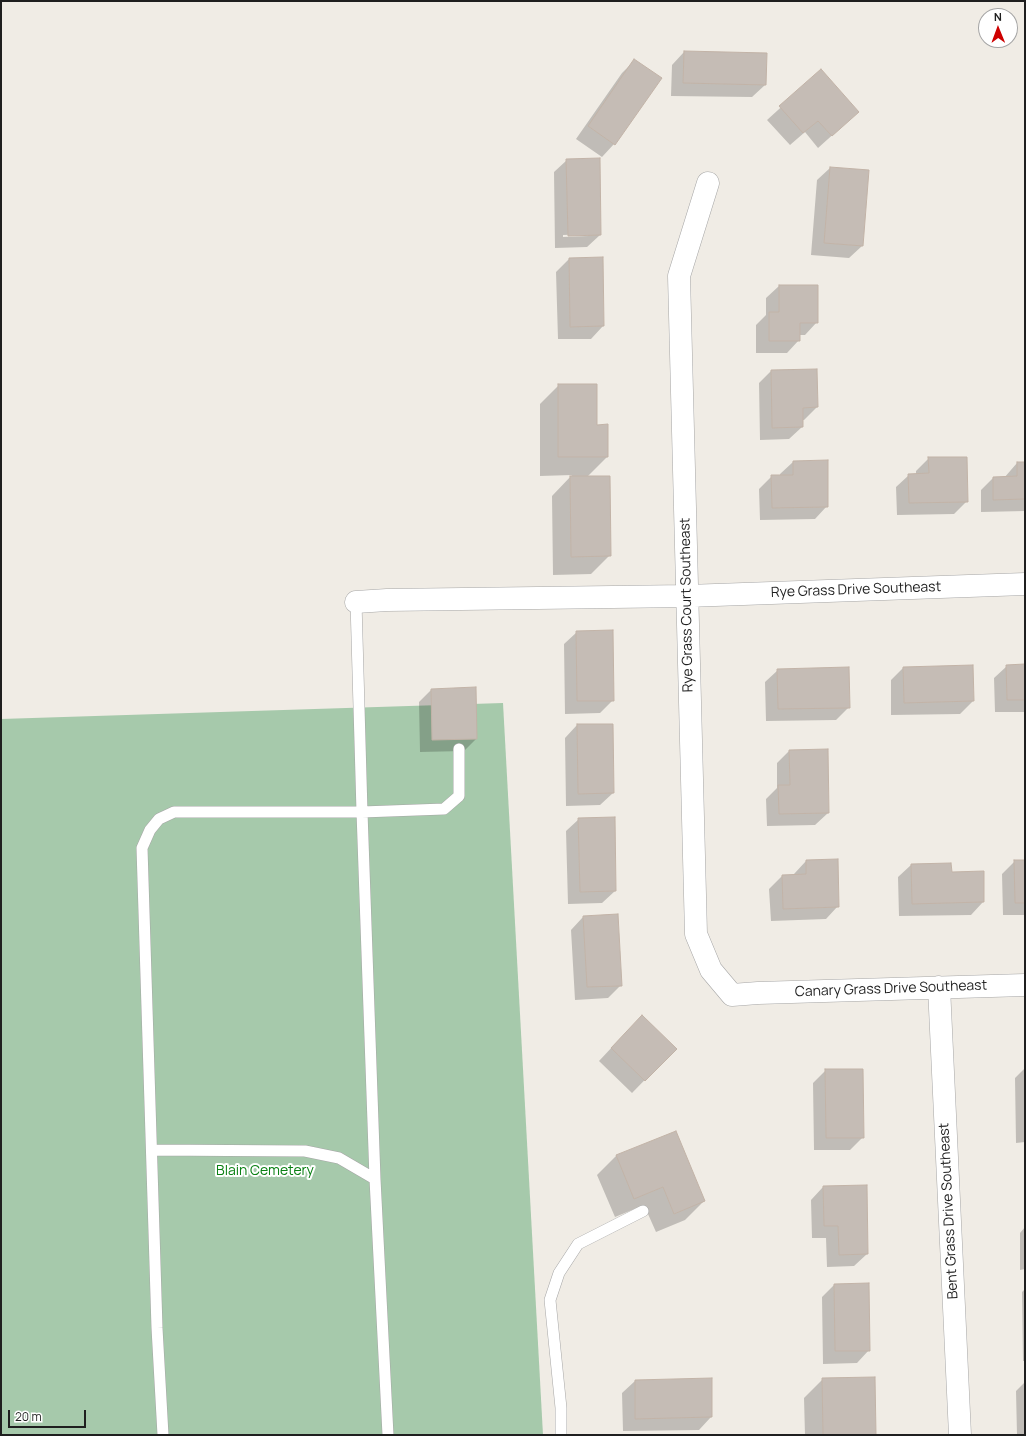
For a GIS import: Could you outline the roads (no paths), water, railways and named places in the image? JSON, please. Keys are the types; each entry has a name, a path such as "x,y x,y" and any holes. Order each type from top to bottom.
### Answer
{"street":[{"name":"Rye Grass Court Southeast","path":"708,183 679,276 696,934 711,970 732,995 758,993"},
{"name":"Rye Grass Drive Southeast","path":"356,602 395,600 687,596 1025,584"},
{"name":"Canary Grass Drive Southeast","path":"758,993 1025,985"},
{"name":"Bent Grass Drive Southeast","path":"939,987 960,1435"}],"lane":[{"path":"356,602 375,1179 388,1435"},
{"path":"163,1435 157,1328 142,848 150,830 159,819 174,812 362,812 444,809 459,796 460,749"},
{"path":"152,1150 261,1152 305,1151 339,1158 375,1179"},
{"path":"561,1435 561,1408 550,1300 559,1273 578,1244 643,1211"}],"park label":[{"name":"Blain Cemetery","path":"265,1171"}]}
